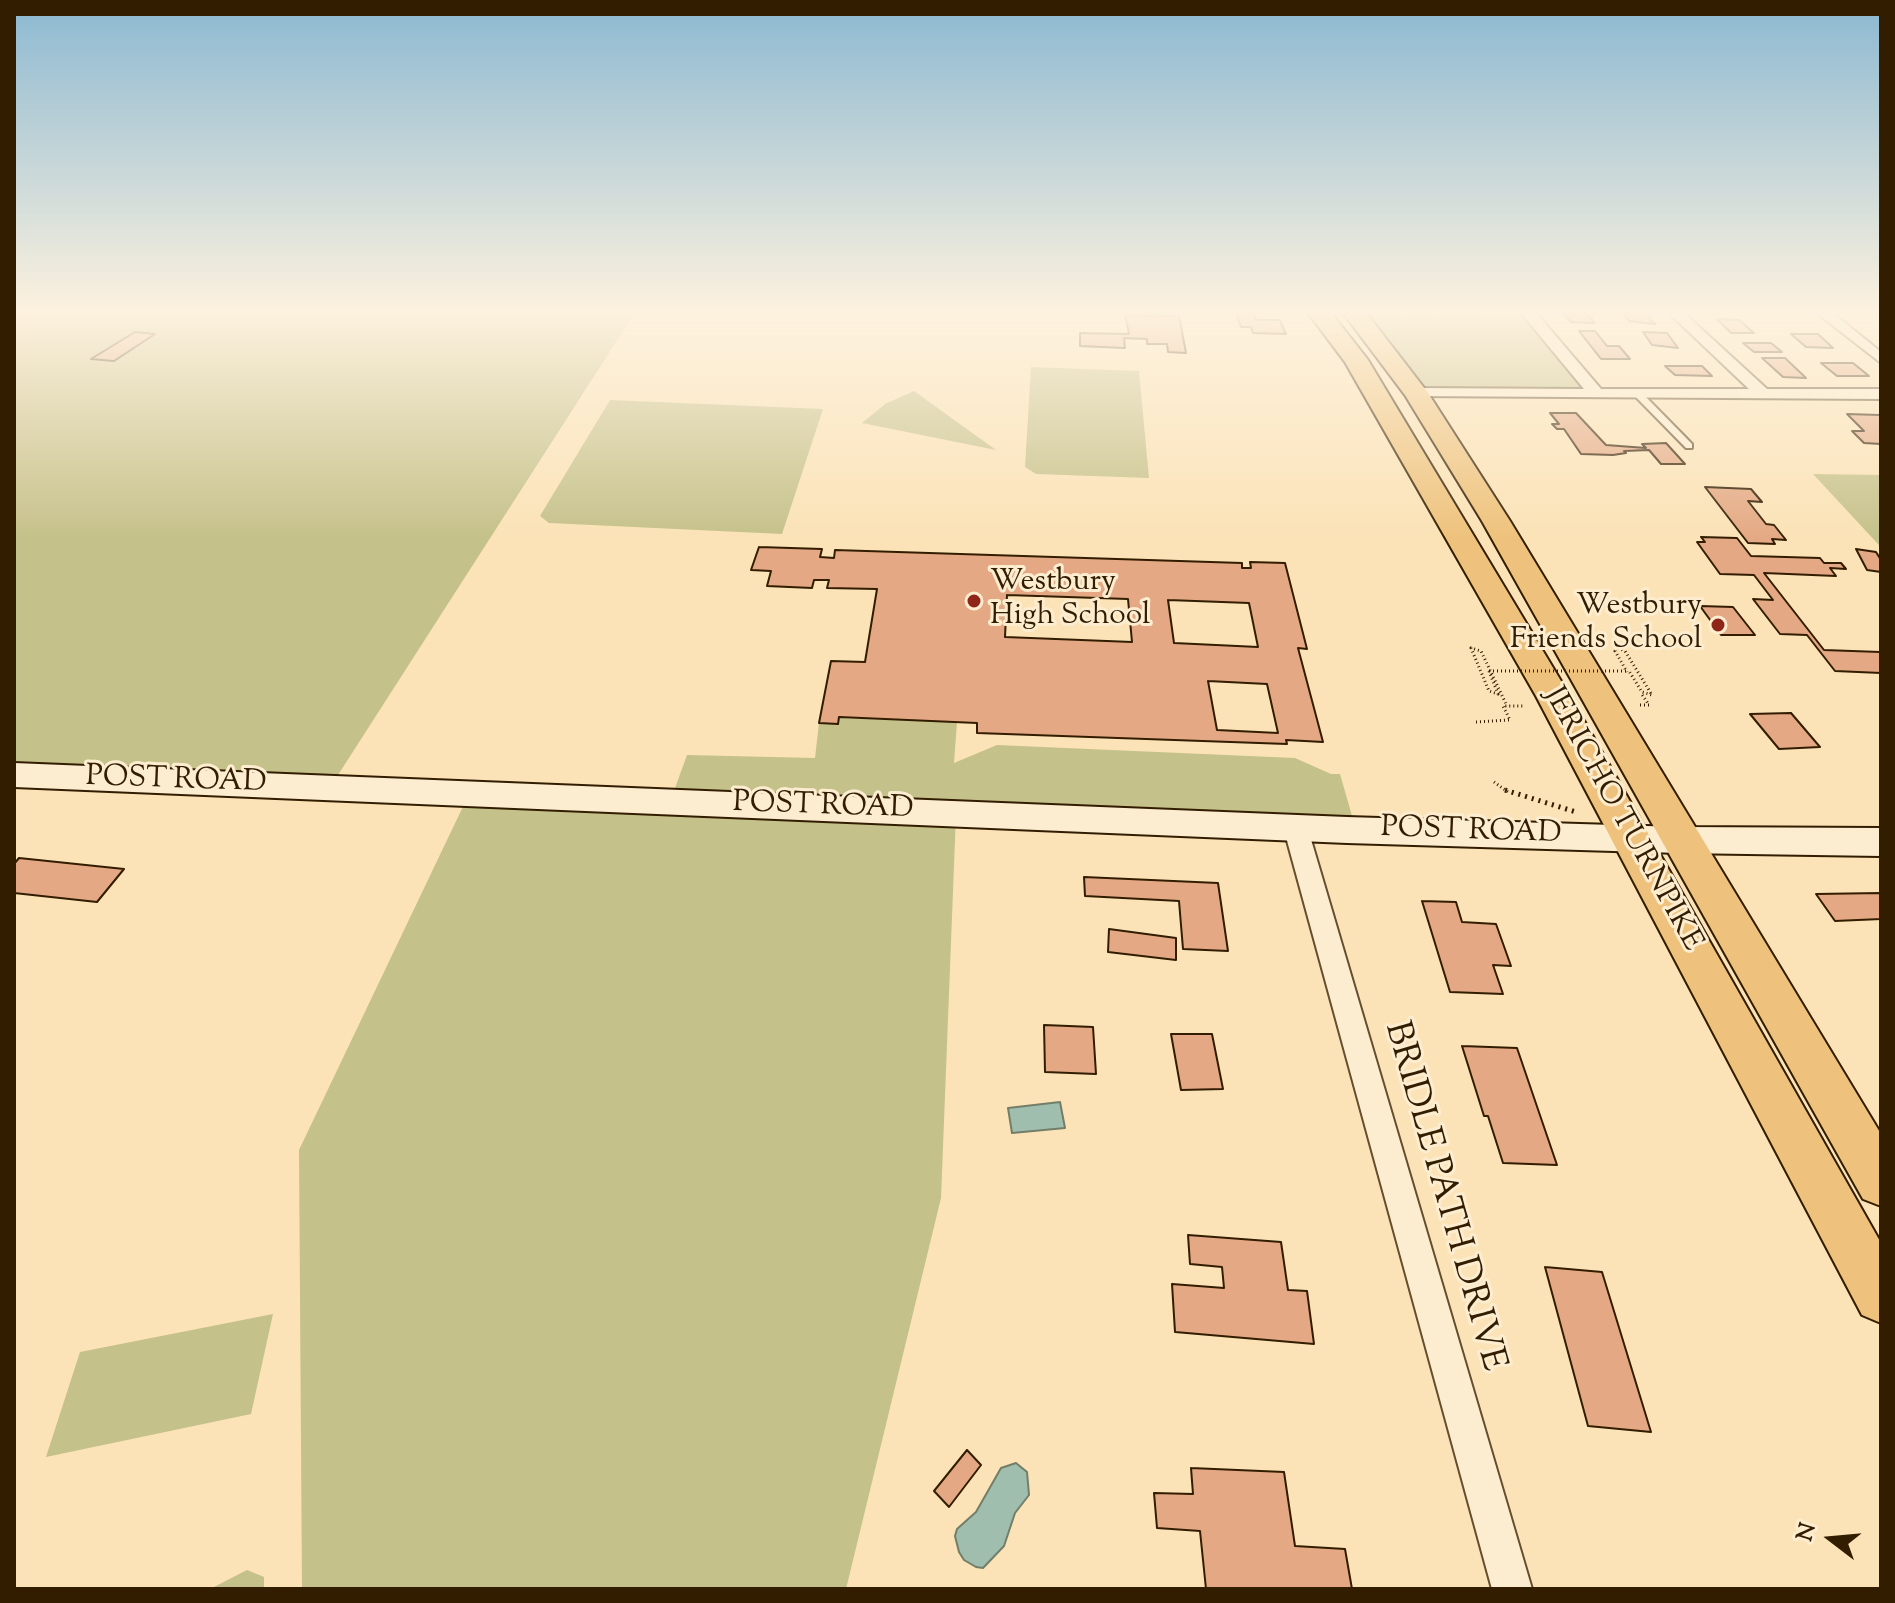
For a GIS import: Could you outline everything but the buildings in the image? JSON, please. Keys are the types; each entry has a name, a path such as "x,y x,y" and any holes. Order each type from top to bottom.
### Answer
{"main road":[{"name":"JERICHO TURNPIKE","path":"1374,389 1633,838 1881,1296"},
{"name":"JERICHO TURNPIKE","path":"1413,389 1680,840 1871,1146 1881,1181"},
{"path":"1422,468 1463,469"},
{"name":"POST ROAD","path":"14,775 1680,840 1881,842"}],"street":[{"path":"1592,389 1595,392"},
{"path":"1757,389 1762,393"},
{"path":"1416,393 1881,394"},
{"name":"BRIDLE PATH DRIVE","path":"1295,826 1512,1589"}],"lane":[{"path":"1636,392 1689,446"}],"path":[{"path":"1507,706 1481,651 1471,648 1489,691 1498,694 1489,671 1629,671 1642,692 1652,695 1625,651 1615,648 1619,660 1649,705 1640,705"},
{"path":"1476,722 1510,720 1503,706 1524,706"},
{"path":"1494,782 1507,792 1576,812"}],"shaded area":[{"path":"14,389 586,389 329,789 14,775"},
{"path":"1030,389 1141,389 1149,478 1036,474 1025,467"},
{"path":"1413,389 1592,389 1595,392 1416,393"},
{"path":"914,391 996,450 862,423 885,404"},
{"path":"610,400 823,409 782,534 549,523 540,516"},
{"path":"1813,474 1881,475 1881,547 1878,544"},
{"path":"842,718 957,722 954,763 997,745 1295,758 1331,774 1340,774 1356,830 956,814 941,1198 846,1589 302,1589 299,1150 469,794 670,802 687,755 815,758 819,723"},
{"path":"1060,1102 1065,1128 1012,1133 1008,1108"},
{"path":"273,1314 251,1414 46,1457 80,1352"},
{"path":"1016,1463 1027,1472 1029,1495 1015,1513 1004,1546 983,1568 976,1567 964,1560 959,1552 955,1536 957,1529 976,1512 1001,1468"},
{"path":"247,1570 264,1577 264,1589 210,1589"}],"place":[{"name":"Westbury High School","path":"974,601"},
{"name":"Westbury Friends School","path":"1718,625"}]}
